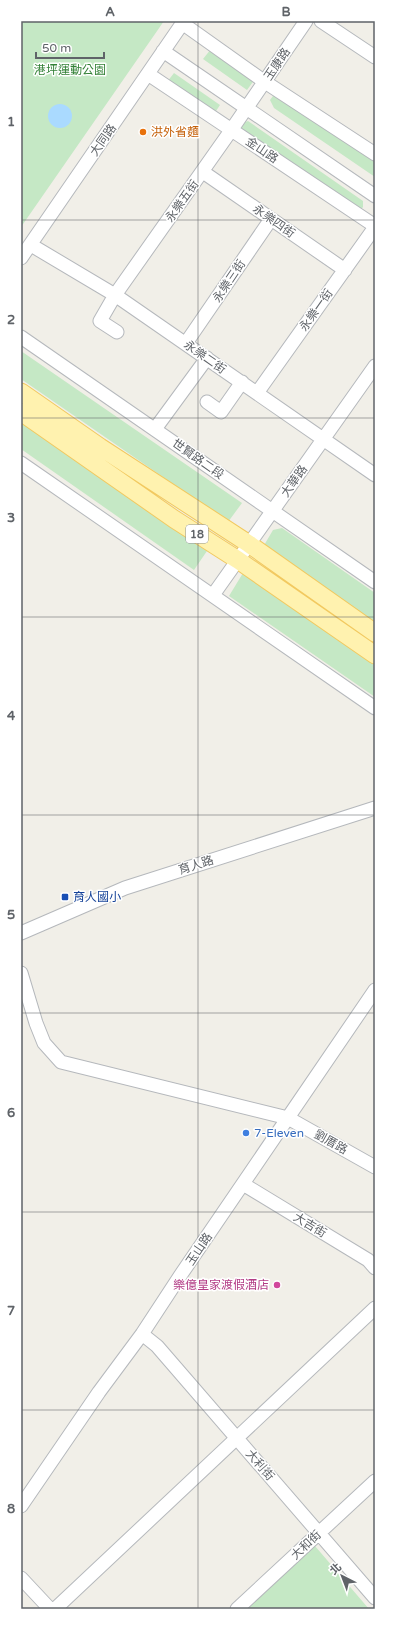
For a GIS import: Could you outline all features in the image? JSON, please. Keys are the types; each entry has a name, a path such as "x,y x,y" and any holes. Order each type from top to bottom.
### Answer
{"main road":[{"name":"18","path":"21,392 100,447 249,544 375,633"},
{"name":"18","path":"21,412 174,519 238,560 375,655"}],"street":[{"name":"玉康路","path":"247,107 306,21"},
{"path":"321,21 375,57"},
{"path":"183,22 265,82 375,154"},
{"name":"大同路","path":"21,258 183,22"},
{"path":"163,51 375,196"},
{"name":"金山路","path":"148,74 375,227"},
{"name":"永樂五街","path":"117,332 100,321 115,295 203,172 247,107"},
{"name":"永樂四街","path":"203,172 345,270"},
{"name":"永樂三街","path":"186,344 271,219"},
{"name":"永樂一街","path":"257,393 375,227"},
{"name":"永樂二街","path":"31,245 115,295 375,475"},
{"name":"世賢路二段","path":"21,337 375,582"},
{"path":"155,429 207,358"},
{"name":"大華路","path":"213,595 375,366"},
{"path":"207,402 220,412 242,382"},
{"path":"21,463 375,708"},
{"name":"育人路","path":"21,933 125,888 375,808"},
{"name":"劉厝路","path":"21,973 44,1044 61,1062 288,1118 375,1167"},
{"name":"玉山路","path":"21,1506 99,1392 142,1334 242,1184 375,990"},
{"name":"大吉街","path":"242,1184 368,1260 375,1268"},
{"path":"56,1609 375,1308"},
{"name":"大利街","path":"142,1334 157,1346 236,1438 320,1532 375,1598"},
{"name":"大和街","path":"237,1609 375,1480"},
{"path":"21,1578 50,1609"}],"green space":[{"name":"港坪運動公園","path":"21,21 164,21 21,227"},
{"path":"211,49 255,79 247,90 203,59"},
{"path":"174,73 220,105 214,114 167,82"},
{"path":"273,96 279,96 375,162 375,177 274,108 270,100"},
{"path":"248,121 363,201 363,207 359,212 239,128 240,124"},
{"path":"21,351 242,503 228,522 21,379"},
{"path":"21,421 207,551 194,570 21,449"},
{"path":"282,528 375,593 375,622 263,547 273,530"},
{"path":"243,573 375,665 375,697 229,596"},
{"path":"315,1546 369,1609 238,1609 306,1547"}],"water":[{"path":"60,104 69,107 72,116 69,125 60,128 51,125 48,116 51,107"}],"place":[{"name":"洪外省麵","path":"143,132"},
{"name":"育人國小","path":"65,897"},
{"name":"7-Eleven","path":"246,1133"},
{"name":"樂億皇家渡假酒店","path":"277,1285"}]}
